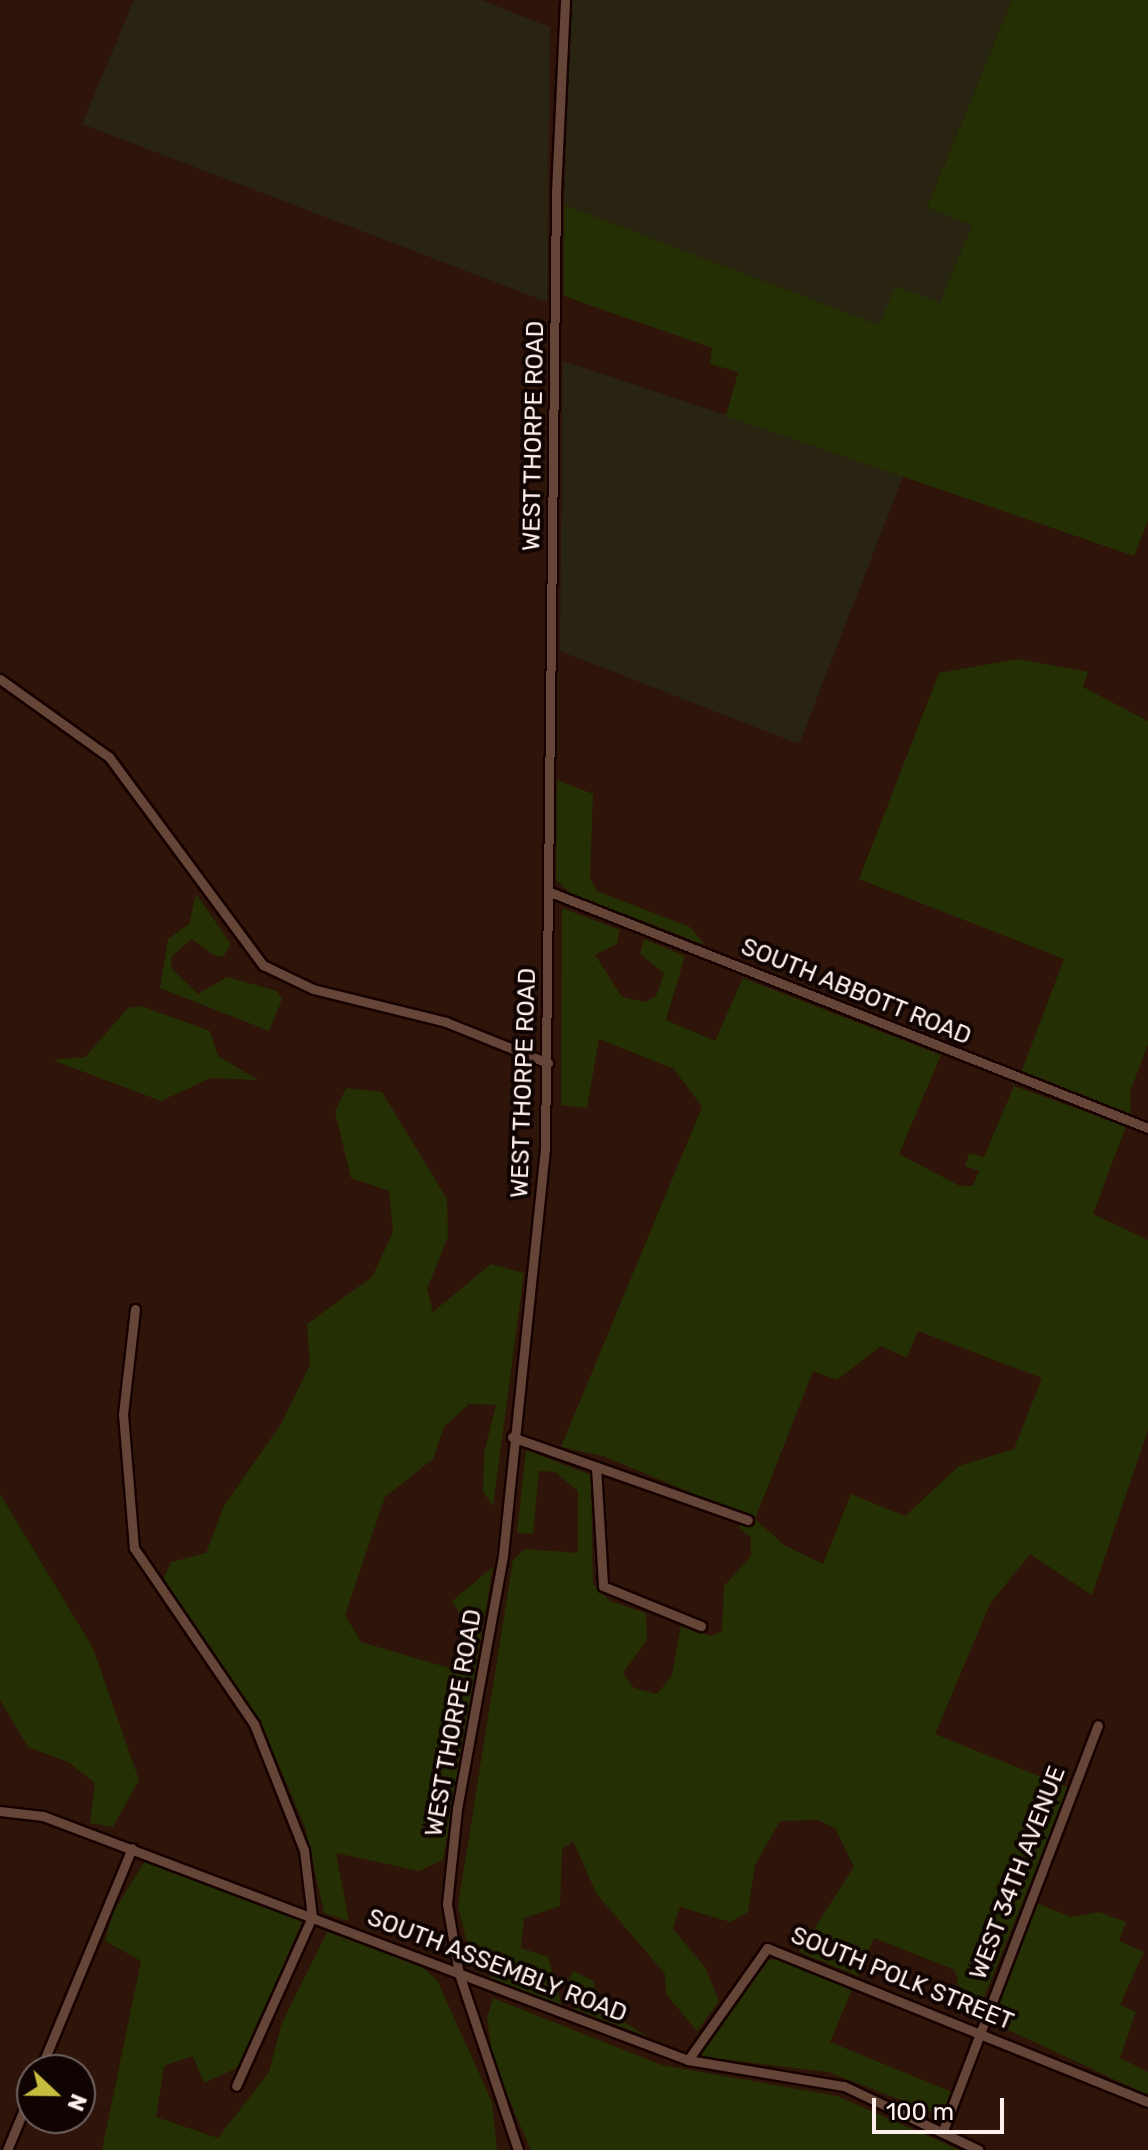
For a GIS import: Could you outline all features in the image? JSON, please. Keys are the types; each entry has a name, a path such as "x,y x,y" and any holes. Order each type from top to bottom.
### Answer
{"street":[{"name":"WEST THORPE ROAD","path":"518,2150 459,1974 447,1904 451,1858 494,1622 512,1437 539,1217 548,1063 556,202 565,0"},
{"path":"0,679 109,757 263,965 313,989 446,1022 548,1063"},
{"name":"SOUTH ABBOTT ROAD","path":"550,892 1148,1128"},
{"path":"135,1309 123,1414 134,1548 273,1759 304,1850 312,1917 236,2086"},
{"path":"512,1437 748,1520"},
{"path":"596,1467 603,1586 701,1626"},
{"name":"WEST 34TH AVENUE","path":"944,2128 978,2030 1098,1725"},
{"name":"SOUTH ASSEMBLY ROAD","path":"0,1811 43,1816 132,1848 688,2060 817,2078 944,2128 979,2150"},
{"path":"47,2054 132,1848"},
{"name":"SOUTH POLK STREET","path":"688,2060 767,1948 978,2030 1148,2102"},
{"path":"7,2150 16,2128"},
{"path":"505,2150 512,2135"}],"shaded area":[{"path":"134,0 481,0 550,27 547,302 82,124"},
{"path":"571,0 1012,0 927,206 972,225 940,304 879,325 564,205"},
{"path":"563,361 904,474 799,744 560,651"}],"green space":[{"path":"1012,0 1148,0 1148,521 1134,556 726,416 738,372 710,364 712,348 564,296 564,205 879,325 896,286 940,303 972,225 927,207"},
{"path":"1018,659 1088,672 1083,687 1148,721 1148,1044 1130,1092 1131,1115 1021,1073 1064,959 859,879 939,673"},
{"path":"557,780 593,794 590,878 597,891 690,927 705,945 570,893 556,880"},
{"path":"196,894 231,944 223,957 214,955 192,939 172,956 171,968 198,994 227,977 277,991 282,999 269,1031 160,988 168,939 189,924"},
{"path":"562,908 620,930 617,944 595,955 622,997 646,1002 656,996 664,973 640,954 644,939 685,956 666,1020 715,1041 743,978 941,1055 899,1154 960,1186 973,1186 979,1171 965,1166 969,1153 984,1157 1014,1086 1126,1126 1093,1214 1148,1240 1148,1430 1092,1595 1030,1554 990,1604 935,1734 1069,1788 980,2007 958,1985 955,1970 874,1938 858,1976 799,1952 854,1867 835,1828 818,1820 780,1821 755,1865 748,1912 730,1922 680,1907 673,1929 705,1967 719,2001 697,2031 666,1994 665,1974 596,1893 573,1841 562,1849 560,1906 524,1918 521,1948 548,1957 562,2006 492,1979 469,1951 458,1906 513,1560 525,1549 578,1553 578,1491 555,1472 539,1471 533,1534 517,1533 526,1450 591,1475 593,1584 610,1601 646,1613 647,1640 623,1673 634,1688 657,1694 672,1675 681,1625 711,1636 722,1631 724,1586 751,1556 751,1538 739,1528 742,1520 755,1526 754,1519 603,1456 561,1447 702,1107 674,1069 599,1039 587,1108 561,1105","holes":["918,1331 1042,1378 1014,1449 959,1466 905,1516 851,1494 823,1564 784,1545 755,1519 813,1371 837,1380 881,1346 907,1358"]},
{"path":"141,1006 210,1031 218,1056 258,1080 211,1078 161,1101 52,1060 85,1057 128,1008"},
{"path":"346,1088 382,1092 447,1199 448,1237 427,1289 433,1312 491,1264 524,1273 493,1506 483,1492 484,1454 496,1405 469,1404 444,1427 433,1459 385,1497 345,1615 361,1642 449,1668 478,1644 452,1601 493,1567 443,1860 419,1871 336,1853 349,1921 324,1913 305,1827 266,1735 162,1581 171,1562 206,1553 224,1506 281,1424 310,1365 307,1324 372,1277 393,1232 389,1191 351,1178 335,1112"},
{"path":"0,1494 93,1648 139,1780 113,1827 90,1823 95,1783 68,1762 28,1747 0,1700"},
{"path":"147,1858 304,1917 241,2066 204,2083 193,2056 164,2066 156,2117 218,2138 269,2072 282,2023 327,1932 418,1963 437,1980 492,2102 497,2150 102,2150 141,1961 105,1941 113,1912"},
{"path":"1034,1902 1071,1917 1099,1912 1126,1922 1119,1941 1144,1952 1120,2005 1136,2012 1120,2058 1148,2072 1148,2095 989,2021"},
{"path":"784,1956 855,1982 830,2042 952,2092 943,2116 828,2072 703,2057 701,2050 761,1963"},
{"path":"574,1971 593,1981 603,2009 648,2037 574,2009 568,1980"},
{"path":"493,1998 662,2065 837,2096 960,2150 531,2150 494,2065 487,2018"}]}
